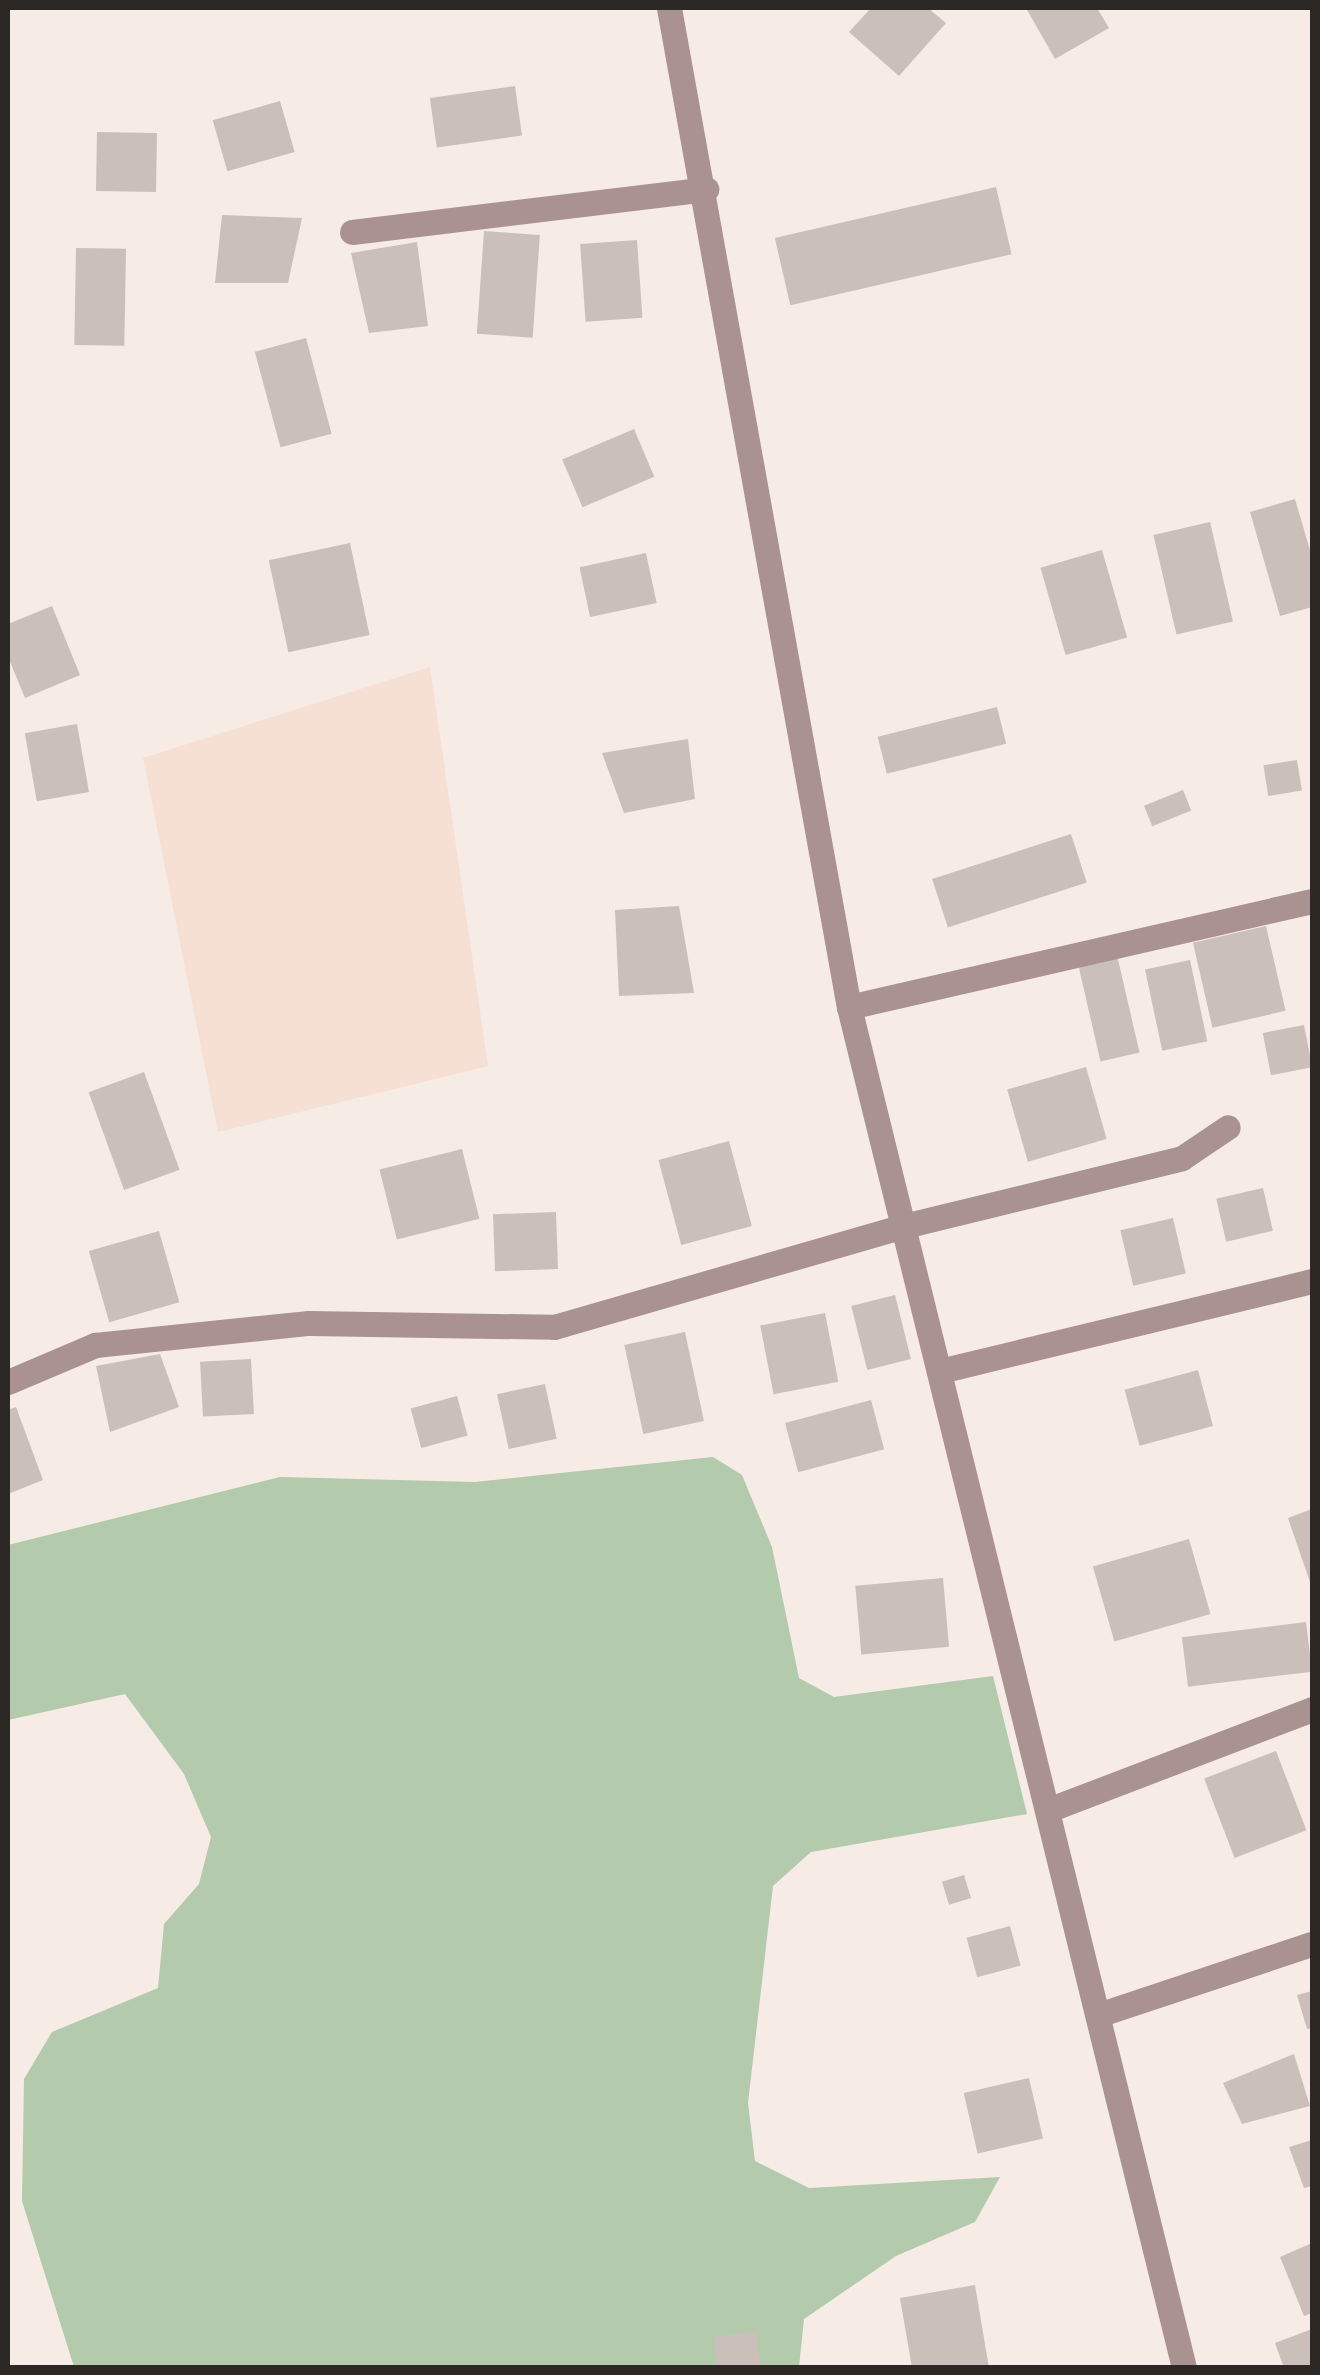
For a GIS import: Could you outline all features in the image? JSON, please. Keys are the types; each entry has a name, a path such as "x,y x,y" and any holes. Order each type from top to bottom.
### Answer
{"street":[{"path":"669,8 706,188 848,1008 1184,2368"},
{"path":"352,232 706,188"},
{"path":"848,1008 1312,902"},
{"path":"8,1382 95,1344 309,1323 554,1327 904,1226 1182,1158 1228,1127"},
{"path":"940,1371 1312,1280"},
{"path":"1048,1810 1312,1709"},
{"path":"1098,2015 1312,1944"}],"shaded area":[{"path":"430,667 488,1066 218,1132 143,758"}],"green space":[{"path":"713,1457 742,1475 772,1547 799,1678 834,1697 993,1676 1027,1814 811,1852 773,1886 748,2103 755,2161 809,2188 1000,2177 975,2222 896,2256 804,2319 799,2367 74,2367 22,2201 24,2079 52,2032 158,1988 164,1924 199,1884 211,1837 184,1774 125,1694 8,1720 8,1545 280,1477 475,1482"}],"building":[{"path":"871,8 928,8 946,23 899,76 849,32"},
{"path":"1026,8 1097,8 1109,28 1055,59"},
{"path":"515,86 522,136 437,147 430,98"},
{"path":"280,101 295,152 227,171 213,120"},
{"path":"97,132 157,133 156,192 96,191"},
{"path":"996,187 1012,254 790,305 775,238"},
{"path":"222,215 302,218 288,283 215,283"},
{"path":"484,231 540,235 533,338 477,334"},
{"path":"637,240 642,318 586,322 580,244"},
{"path":"417,242 428,326 369,333 351,253"},
{"path":"76,248 126,249 124,346 74,345"},
{"path":"306,338 332,434 280,447 255,352"},
{"path":"634,429 654,477 583,507 562,459"},
{"path":"1295,499 1312,557 1312,607 1280,616 1250,512"},
{"path":"1210,522 1233,621 1176,634 1153,535"},
{"path":"350,543 370,635 288,652 269,560"},
{"path":"1102,550 1127,637 1066,655 1040,568"},
{"path":"646,553 657,603 590,617 579,567"},
{"path":"52,606 80,675 25,698 8,657 8,624"},
{"path":"997,707 1006,744 887,774 878,737"},
{"path":"77,724 89,792 37,801 25,733"},
{"path":"688,739 695,799 624,813 602,753"},
{"path":"1297,760 1302,791 1268,796 1263,765"},
{"path":"1183,790 1191,810 1152,826 1144,806"},
{"path":"1071,834 1087,883 948,928 932,879"},
{"path":"679,906 694,993 619,996 615,910"},
{"path":"1266,926 1286,1011 1212,1028 1193,943"},
{"path":"1117,955 1139,1052 1101,1061 1078,964"},
{"path":"1190,960 1207,1041 1162,1051 1145,970"},
{"path":"1304,1025 1312,1067 1271,1075 1263,1033"},
{"path":"1086,1067 1107,1139 1028,1162 1007,1090"},
{"path":"144,1072 180,1170 124,1190 89,1092"},
{"path":"729,1141 752,1226 681,1245 658,1160"},
{"path":"462,1149 479,1219 397,1239 380,1170"},
{"path":"1263,1188 1273,1231 1226,1242 1216,1199"},
{"path":"556,1212 558,1269 495,1271 493,1214"},
{"path":"1173,1218 1186,1274 1133,1286 1120,1230"},
{"path":"159,1231 179,1302 109,1322 89,1251"},
{"path":"895,1295 911,1359 867,1370 851,1306"},
{"path":"825,1313 838,1382 774,1394 760,1326"},
{"path":"685,1332 704,1421 643,1434 624,1345"},
{"path":"160,1354 179,1407 110,1432 96,1366"},
{"path":"251,1359 254,1414 203,1417 200,1362"},
{"path":"1198,1370 1213,1426 1140,1446 1125,1390"},
{"path":"545,1384 557,1439 509,1449 497,1394"},
{"path":"457,1396 468,1436 421,1448 411,1408"},
{"path":"871,1400 884,1449 798,1472 785,1423"},
{"path":"16,1407 43,1480 8,1494 8,1410"},
{"path":"1312,1509 1312,1588 1288,1518"},
{"path":"1189,1539 1210,1614 1114,1642 1093,1567"},
{"path":"943,1578 949,1647 861,1654 855,1586"},
{"path":"1306,1622 1312,1672 1188,1687 1182,1637"},
{"path":"1276,1751 1306,1830 1235,1858 1204,1779"},
{"path":"964,1875 971,1898 949,1905 942,1882"},
{"path":"1010,1926 1021,1966 977,1977 967,1938"},
{"path":"1312,1991 1312,2028 1307,2029 1297,1995"},
{"path":"1294,2054 1310,2106 1242,2124 1223,2083"},
{"path":"1029,2078 1043,2138 978,2153 964,2093"},
{"path":"1312,2140 1312,2186 1304,2188 1289,2147"},
{"path":"1312,2243 1312,2313 1304,2316 1280,2257"},
{"path":"975,2285 989,2368 912,2368 900,2298"},
{"path":"1312,2329 1312,2368 1284,2368 1275,2343"},
{"path":"756,2331 761,2368 717,2368 713,2337"}]}
